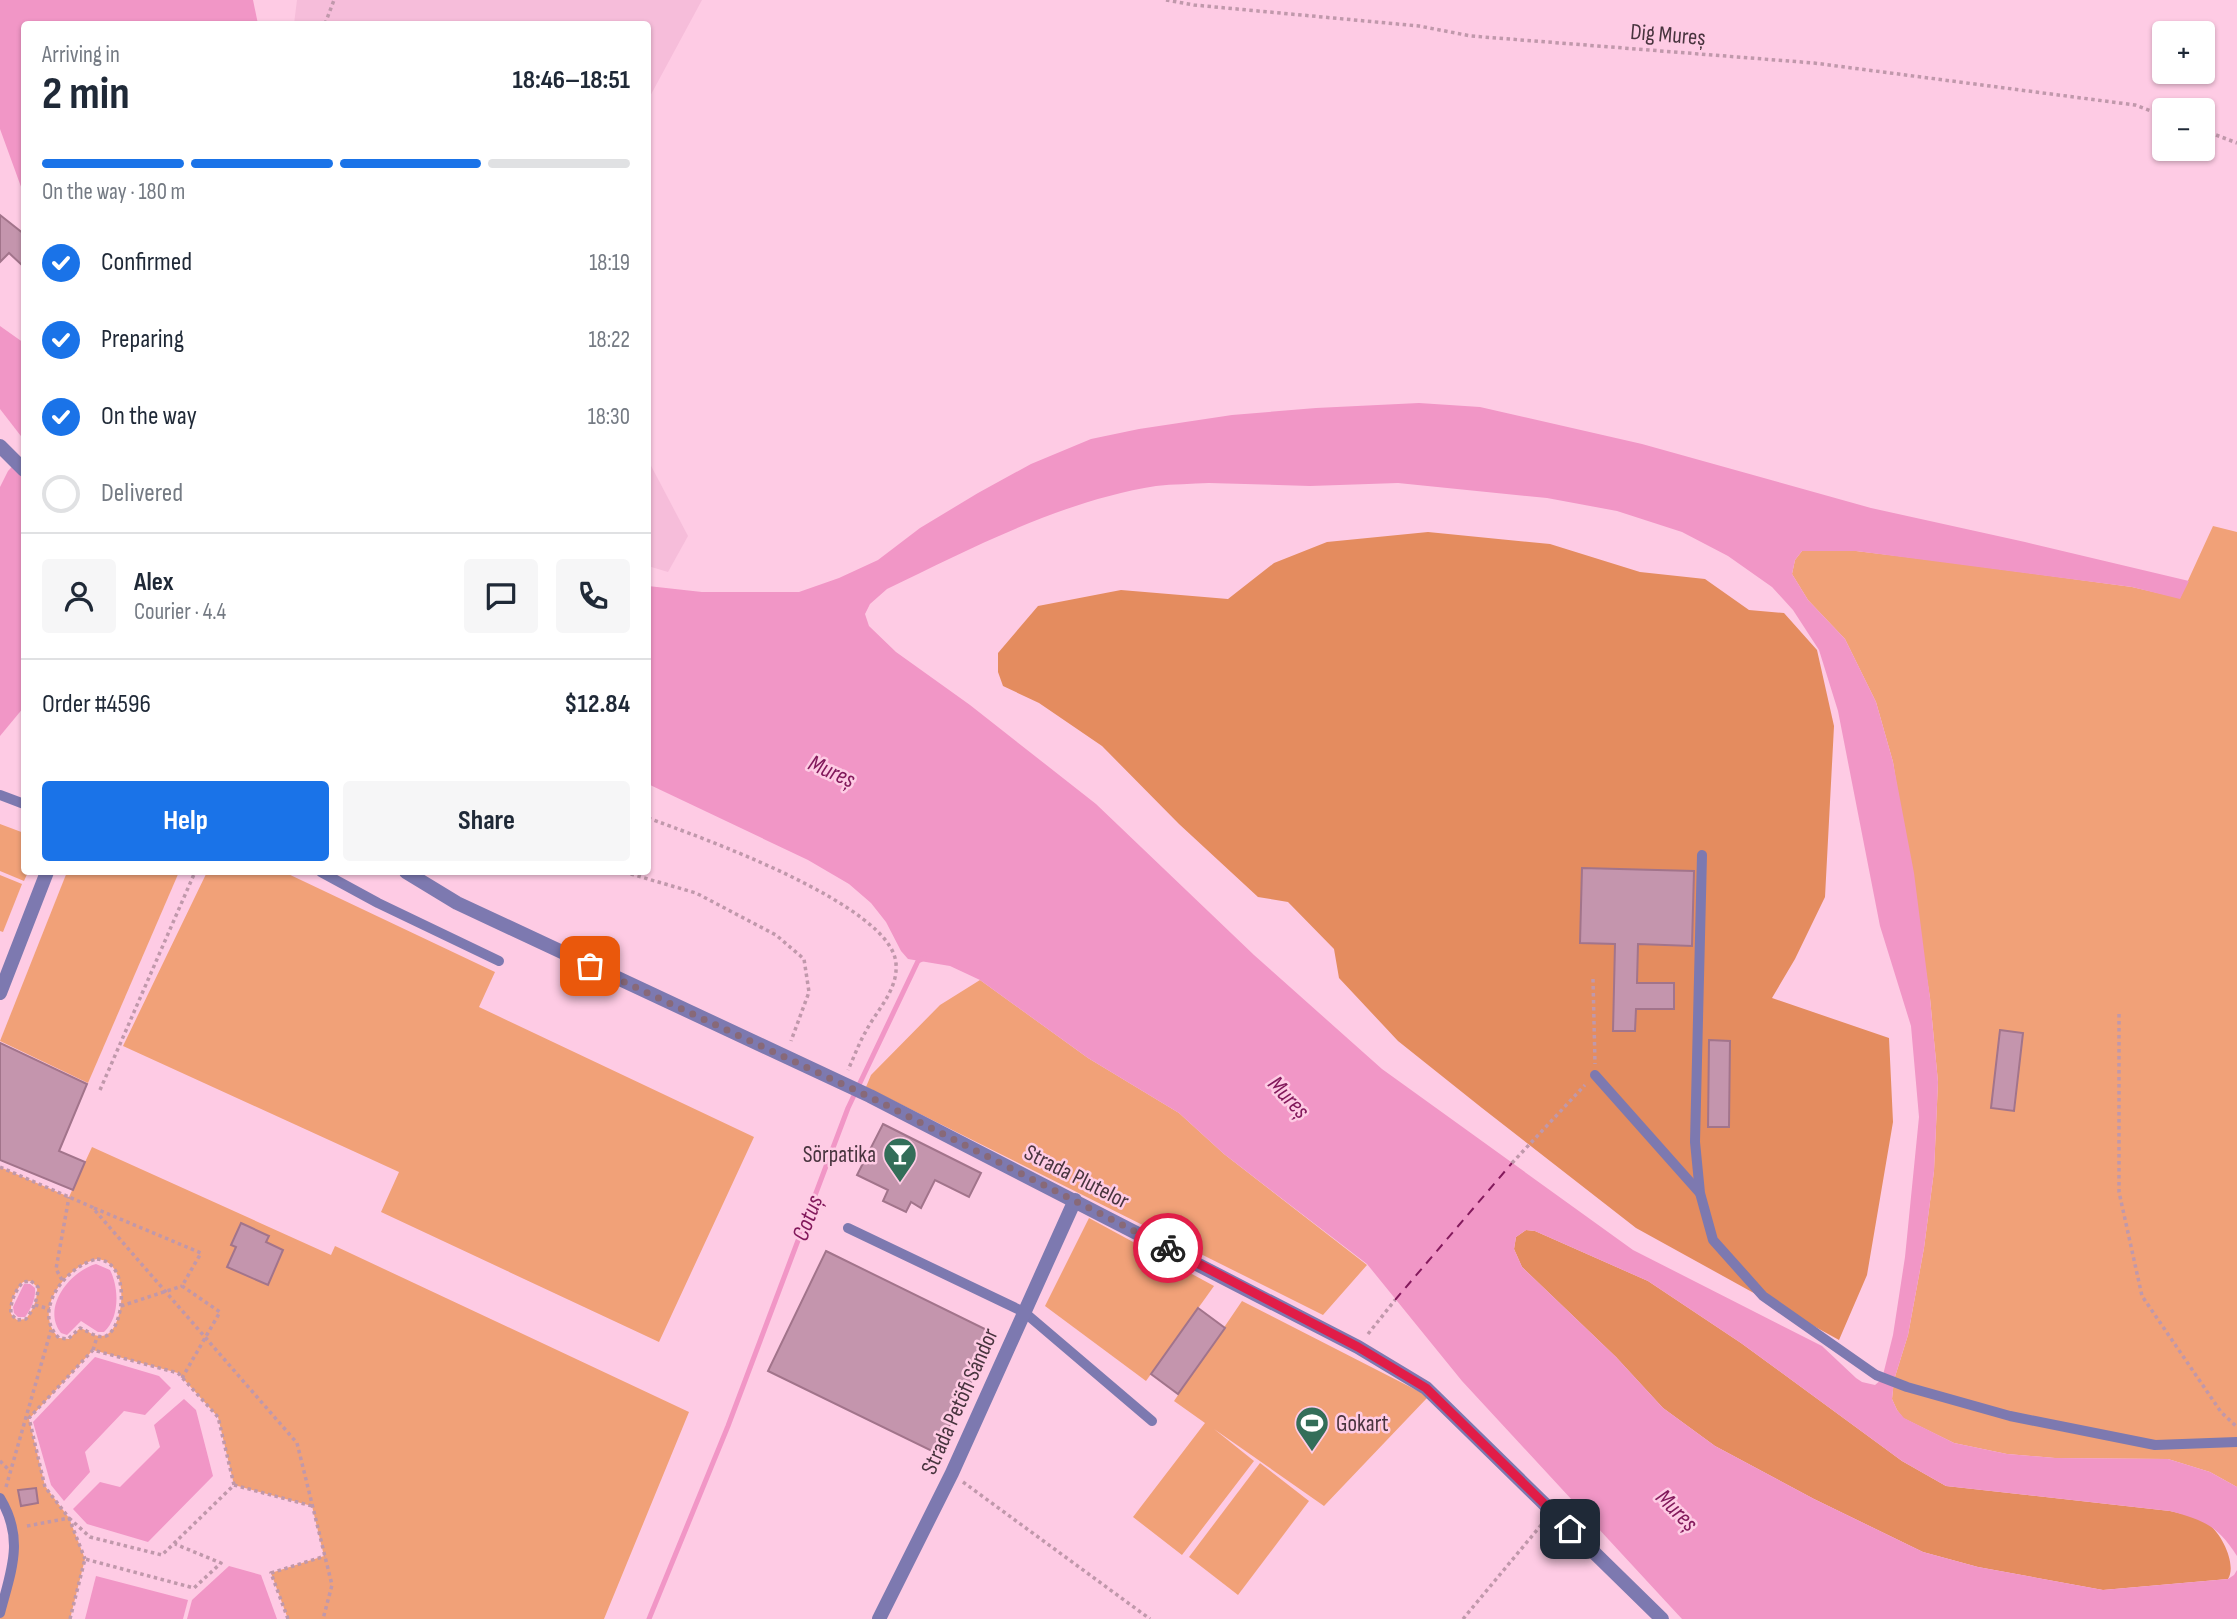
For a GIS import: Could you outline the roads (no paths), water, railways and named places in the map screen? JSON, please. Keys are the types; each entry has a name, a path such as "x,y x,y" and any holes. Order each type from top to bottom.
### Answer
{"street":[{"path":"0,446 19,465"},
{"path":"0,993 46,875"},
{"name":"Strada Plutelor","path":"411,875 457,903 842,1083 1358,1347 1426,1388 1662,1619"},
{"name":"Strada Petöfi Sándor","path":"879,1619 952,1473 1075,1200"}],"lane":[{"path":"0,795 21,803"},
{"path":"1702,855 1695,1142 1700,1193 1713,1240 1763,1296 1876,1375 1907,1387 2010,1416 2155,1445 2237,1443"},
{"path":"327,875 499,961"},
{"path":"1595,1075 1700,1193"},
{"path":"848,1228 1024,1312 1152,1421"},
{"path":"0,1613 13,1564 14,1528 1,1499"}],"water":[{"path":"0,0 253,0 257,21 21,21 21,187 0,129"},
{"path":"0,326 21,341 21,436 0,409"},
{"name":"Mureș","path":"1419,403 1480,407 1642,444 1871,508 2189,581 2180,599 2132,587 1856,551 1802,551 1795,560 1792,574 1808,600 1845,639 1876,702 1893,762 1914,873 1930,998 1938,1082 1934,1171 1924,1248 1908,1335 1894,1380 1892,1399 1904,1418 1954,1443 2007,1454 2055,1458 2168,1459 2210,1472 2237,1487 2237,1556 2223,1537 2209,1526 2170,1511 1946,1486 1902,1461 1741,1343 1648,1281 1535,1231 1526,1230 1516,1237 1514,1249 1522,1267 1616,1357 1663,1408 1715,1446 1814,1499 1923,1552 1978,1567 2103,1590 2228,1579 2237,1570 2237,1619 1682,1619 1462,1381 1367,1264 1224,1154 1179,1113 1088,1058 980,980 950,966 908,959 886,922 871,903 849,884 808,860 651,785 651,586 702,592 799,592 878,560 920,528 978,493 1031,464 1091,439 1232,415","holes":["1209,483 1310,486 1398,483 1547,498 1617,511 1682,532 1728,556 1772,587 1793,610 1819,650 1838,711 1880,926 1911,1026 1919,1117 1905,1257 1893,1335 1882,1379 1875,1385 1856,1378 1822,1346 1633,1250 1382,1069 1254,955 1096,804 970,705 896,652 869,626 865,614 870,604 887,589 952,558 1052,514 1121,493 1156,486"]},
{"path":"21,457 21,711 0,736 0,487 8,471"},
{"path":"96,1264 110,1270 113,1277 116,1302 113,1319 104,1332 98,1332 81,1321 67,1335 61,1333 54,1313 61,1292 77,1274"},
{"path":"24,1284 35,1288 35,1296 25,1317 18,1317 13,1307"},
{"path":"95,1357 159,1376 171,1388 145,1415 124,1411 85,1452 90,1472 64,1501 51,1485 33,1422"},
{"path":"184,1399 196,1410 213,1476 148,1542 87,1524 73,1509 100,1482 120,1487 160,1447 154,1425"},
{"path":"229,1566 261,1575 277,1619 187,1619 192,1600"},
{"path":"96,1576 188,1600 183,1619 85,1619"}],"waterway":[{"name":"Cotuș","path":"649,1619 728,1426 848,1108 918,961 924,958"}],"place":[{"name":"Sörpatika","path":"900,1184"},
{"name":"Gokart","path":"1312,1453"}]}
